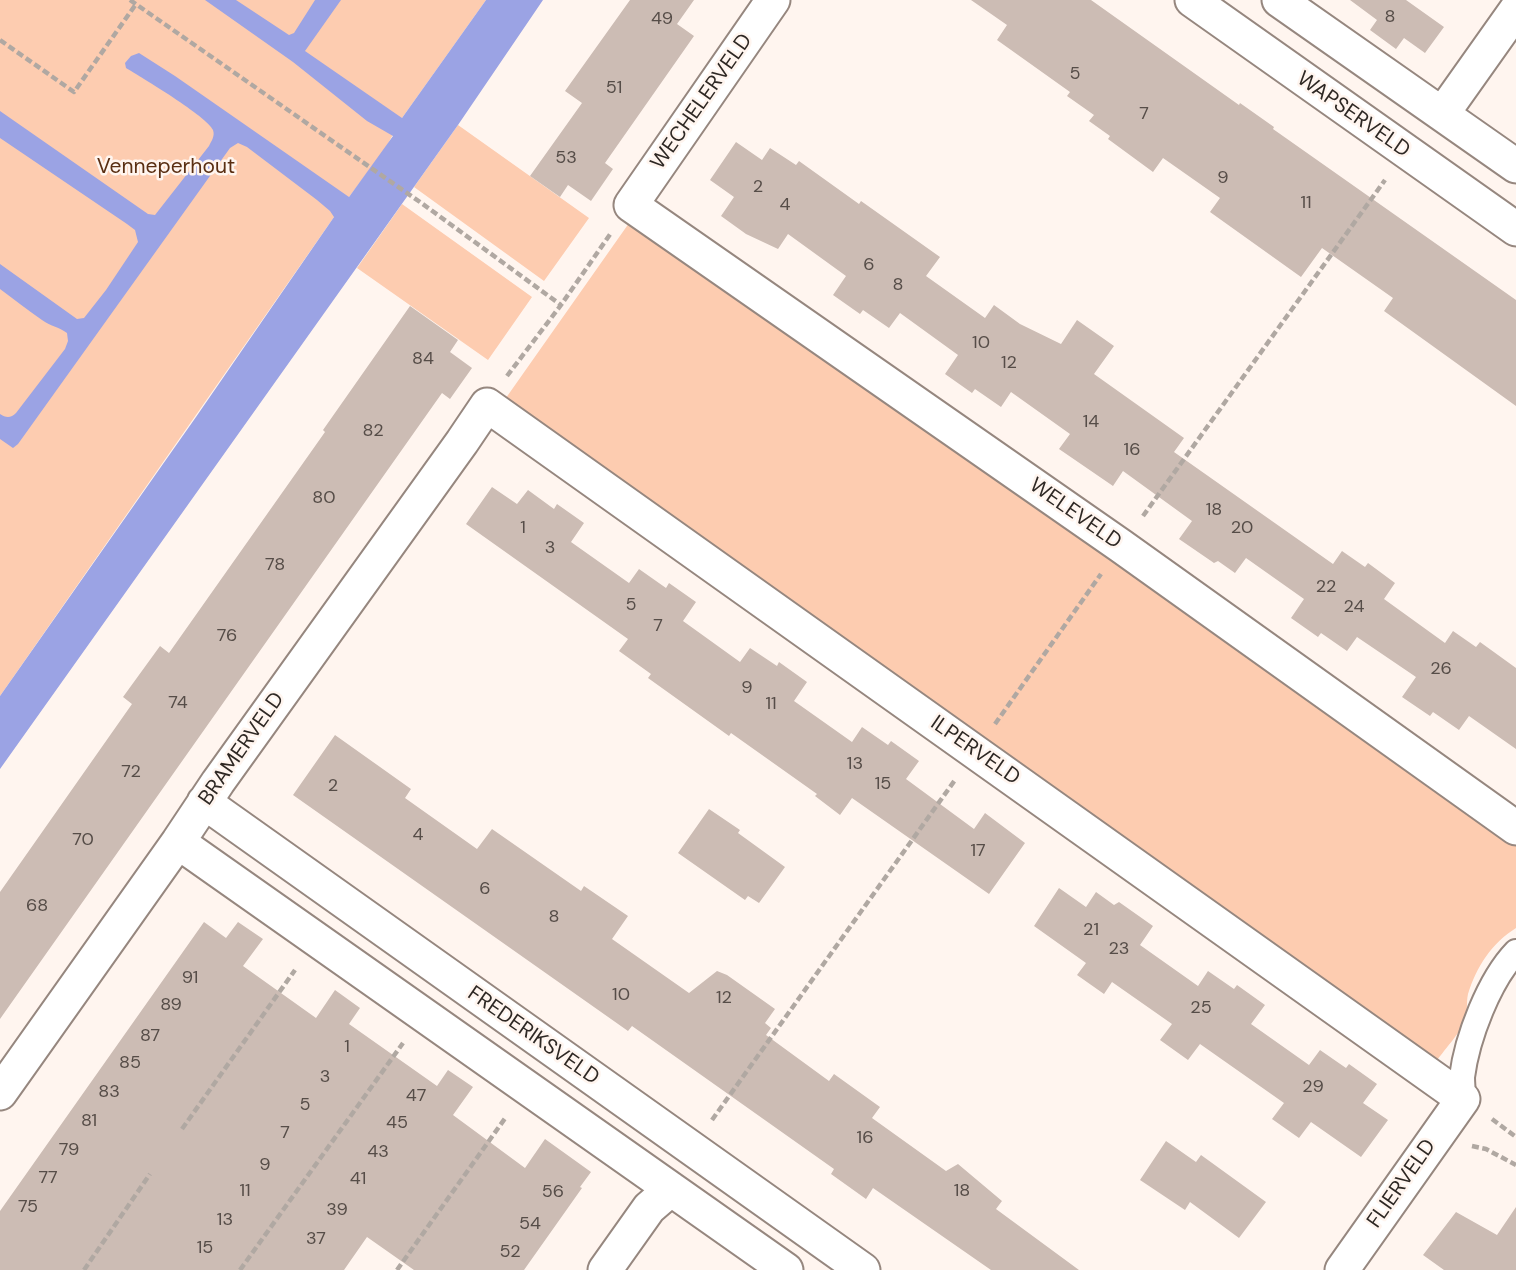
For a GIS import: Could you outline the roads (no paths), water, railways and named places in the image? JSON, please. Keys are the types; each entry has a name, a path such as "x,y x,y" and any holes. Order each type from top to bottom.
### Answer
{"street":[{"name":"WECHELERVELD","path":"631,205 773,0"},
{"name":"WAPSERVELD","path":"1192,0 1516,229"},
{"path":"1279,0 1516,166"},
{"path":"1443,113 1516,10"},
{"name":"WELEVELD","path":"631,205 1121,546 1516,828"},
{"name":"ILPERVELD","path":"487,405 1463,1099"},
{"name":"BRAMERVELD","path":"0,1093 487,405"},
{"name":"FREDERIKSVELD","path":"204,802 863,1270"},
{"path":"178,842 786,1270"},
{"path":"1463,1099 1462,1077 1478,1019 1496,978 1516,952"},
{"name":"FLIERVELD","path":"1342,1270 1463,1099"},
{"path":"605,1270 649,1208 671,1189"}],"water":[{"path":"205,0 236,0 289,35 294,33 315,0 341,0 305,51 402,118 486,0 543,0 458,125 0,769 0,696 334,217 317,200 247,147 238,143 230,148 13,448 0,439 0,414 8,417 16,413 65,349 68,341 67,333 45,322 0,289 0,264 77,319 84,318 138,242 135,230 0,138 0,111 148,214 155,215 209,146 214,132 187,107 126,68 125,63 131,56 139,53 349,197 393,136 367,121 293,62"}],"park label":[{"name":"Venneperhout","path":"166,167"}]}
